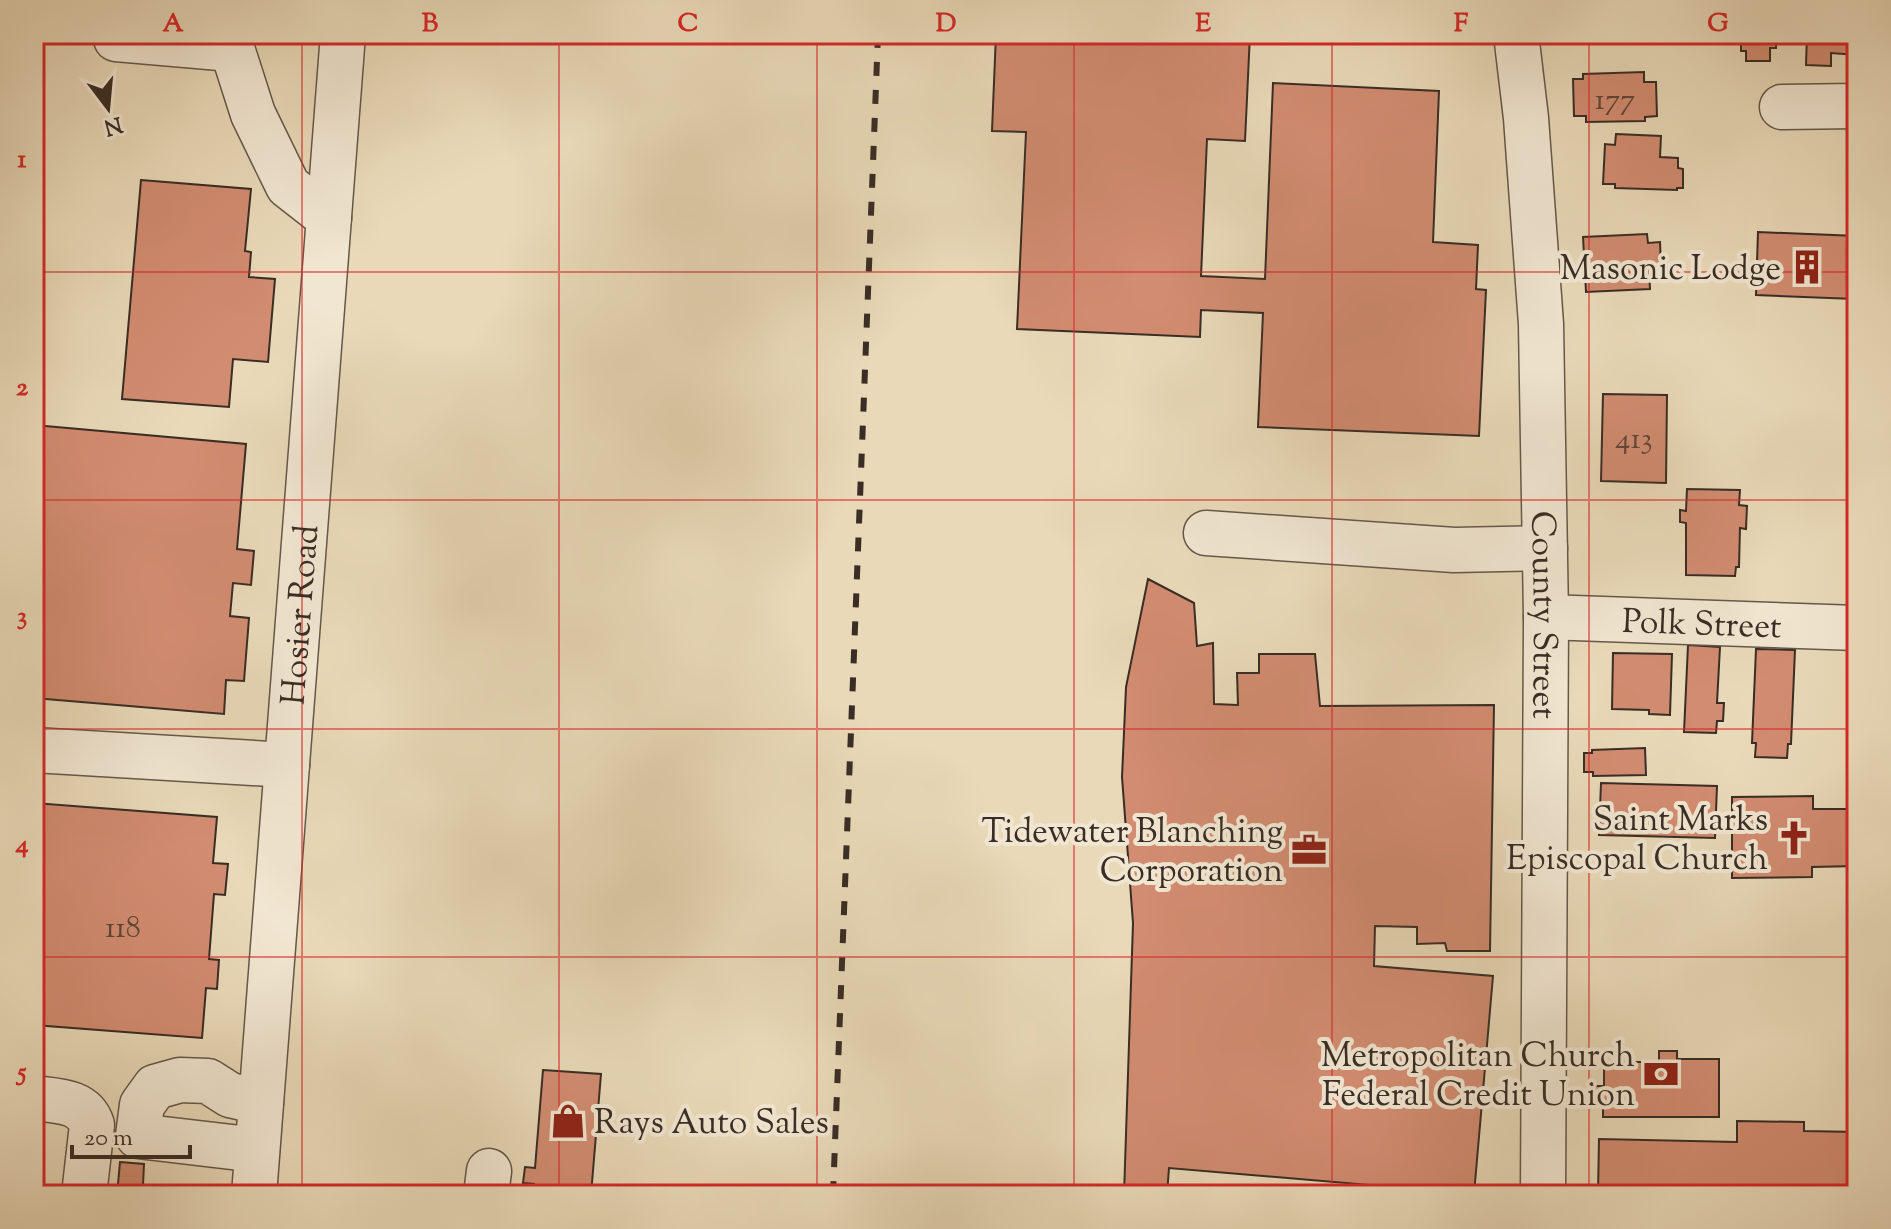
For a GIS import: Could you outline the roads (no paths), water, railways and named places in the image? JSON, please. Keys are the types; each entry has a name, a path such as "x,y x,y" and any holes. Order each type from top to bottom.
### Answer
{"street":[{"path":"117,34 116,39 231,42 253,114 288,186 329,218"},
{"name":"Hosier Road","path":"254,1195 343,34"},
{"name":"County Street","path":"1516,34 1526,118 1541,324 1546,617 1543,1195"},
{"path":"1782,107 1857,106"},
{"path":"1206,533 1454,550 1545,548"},
{"name":"Polk Street","path":"1546,617 1857,628"},
{"path":"34,750 287,765"},
{"path":"257,1150 138,1136 142,1105 155,1087 180,1080 208,1081 230,1095 261,1102"},
{"path":"34,1098 63,1102 82,1108 89,1115 92,1125 84,1195"}],"railway":[{"path":"833,1195 878,34"}],"place":[{"name":"Masonic Lodge","path":"1807,267"},
{"name":"Saint Marks Episcopal Church","path":"1794,838"},
{"name":"Tidewater Blanching Corporation","path":"1309,850"},
{"name":"Metropolitan Church Federal Credit Union","path":"1661,1074"},
{"name":"Rays Auto Sales","path":"568,1121"}]}
